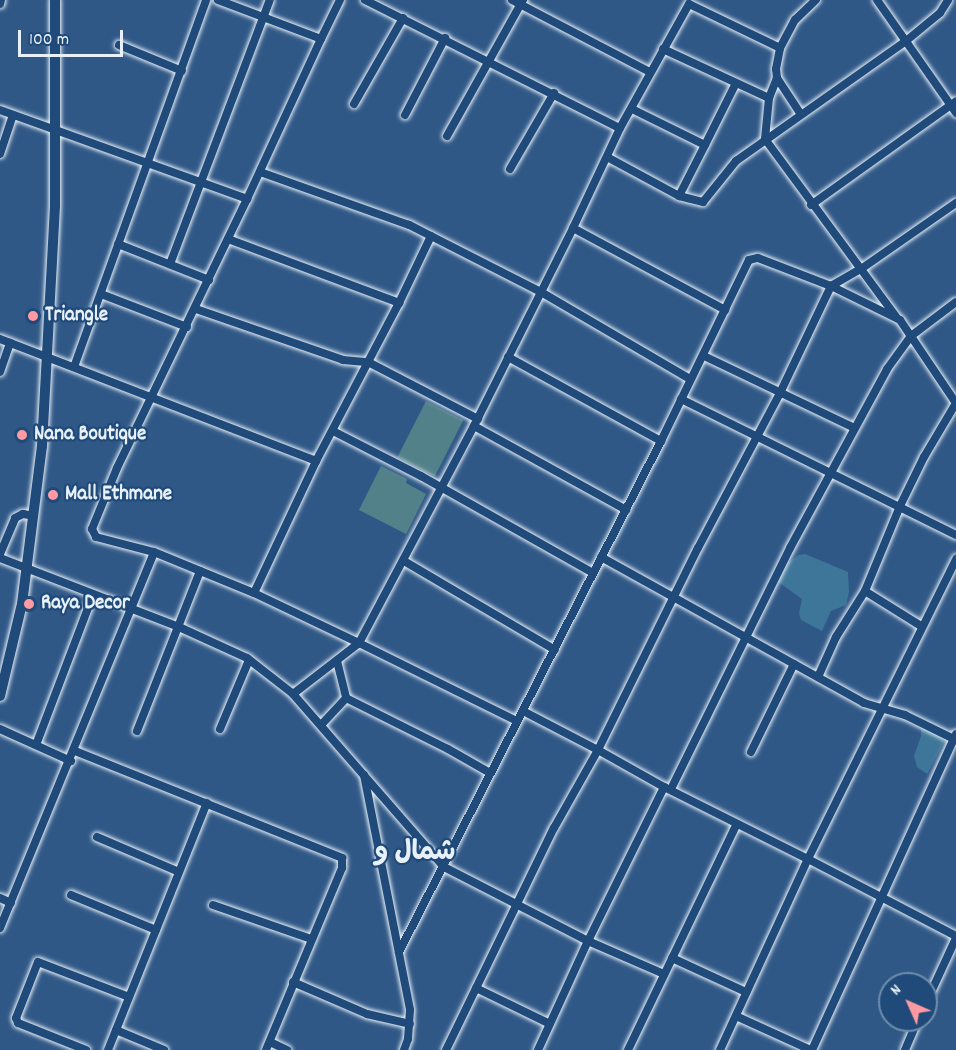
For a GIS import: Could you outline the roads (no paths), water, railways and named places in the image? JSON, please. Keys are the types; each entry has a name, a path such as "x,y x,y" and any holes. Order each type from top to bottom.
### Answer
{"street":[{"path":"0,696 27,570 42,446 57,130 55,0"},
{"path":"74,367 206,0"},
{"path":"218,0 321,39"},
{"path":"170,264 270,0"},
{"path":"340,0 196,309 117,468 92,529 96,537 154,552 254,593 517,722"},
{"path":"365,0 489,60 620,128"},
{"path":"680,0 690,2 780,48"},
{"path":"799,0 808,5"},
{"path":"816,0 808,5 795,20 780,48 777,78 769,98 765,139 811,205 911,336 956,403 924,457 900,506 865,591 836,637 818,677"},
{"path":"877,0 953,103 956,113"},
{"path":"607,157 679,196 703,202 708,199 730,167 800,113 906,40 940,13 948,0"},
{"path":"447,136 518,1 650,72"},
{"path":"293,694 359,643 476,422 620,128 690,2"},
{"path":"354,104 403,18"},
{"path":"405,116 445,38"},
{"path":"119,45 182,71"},
{"path":"663,49 769,98"},
{"path":"777,78 800,113"},
{"path":"679,196 736,83"},
{"path":"510,169 554,93"},
{"path":"811,205 953,103"},
{"path":"632,109 705,145"},
{"path":"0,110 147,161 247,199"},
{"path":"0,154 13,115"},
{"path":"260,172 431,236 541,292 690,379"},
{"path":"446,1050 554,828 598,750 673,597 780,393 831,286 861,269 956,203"},
{"path":"573,228 725,310"},
{"path":"254,593 315,461 333,431 399,303 431,236"},
{"path":"228,239 399,303"},
{"path":"118,244 209,280"},
{"path":"399,952 662,441 749,261 754,258 831,286 897,318"},
{"path":"100,294 187,327"},
{"path":"538,1050 588,941 854,428 887,369 911,336 956,302"},
{"path":"196,309 343,360 368,362 626,510"},
{"path":"0,339 315,461"},
{"path":"0,372 10,343"},
{"path":"704,356 854,428"},
{"path":"508,357 662,441"},
{"path":"681,399 956,535"},
{"path":"333,431 593,573"},
{"path":"34,516 22,514 15,518 0,556 27,570 179,627 249,660 293,694 444,867 588,941 664,974"},
{"path":"0,928 71,761 154,552"},
{"path":"601,557 864,703 884,707 955,738 812,1050 736,1016"},
{"path":"720,1050 808,859 956,559"},
{"path":"404,561 555,650"},
{"path":"137,730 200,571"},
{"path":"865,591 921,626"},
{"path":"36,745 93,595"},
{"path":"220,729 249,660"},
{"path":"336,661 346,698 448,749 490,773"},
{"path":"751,752 794,664"},
{"path":"321,725 346,698"},
{"path":"523,711 956,937 938,977"},
{"path":"0,729 71,761"},
{"path":"75,751 342,858 342,868 268,1046 287,1050"},
{"path":"364,774 410,1010 410,1024 404,1050"},
{"path":"108,1050 207,803"},
{"path":"628,1050 737,824"},
{"path":"97,837 179,872"},
{"path":"70,895 156,930"},
{"path":"0,898 11,903"},
{"path":"213,906 311,939"},
{"path":"672,958 746,992"},
{"path":"86,1050 18,1023 16,1018 38,962 129,997"},
{"path":"293,982 367,1014 410,1024"},
{"path":"476,988 549,1024"},
{"path":"116,1030 153,1048 164,1050"},
{"path":"905,1050 913,1032"}],"water":[{"path":"805,554 848,572 849,592 846,605 831,611 822,631 801,620 799,613 802,599 777,581 784,566 798,555"},
{"path":"921,727 939,735 944,742 927,774 917,767 914,756 921,736"}],"place":[{"name":"Triangle","path":"33,316"},
{"name":"Nana Boutique","path":"22,435"},
{"name":"Mall Ethmane","path":"53,495"},
{"name":"Raya Decor","path":"29,604"}],"district":[{"name":"شمال و","path":"415,854"}]}
